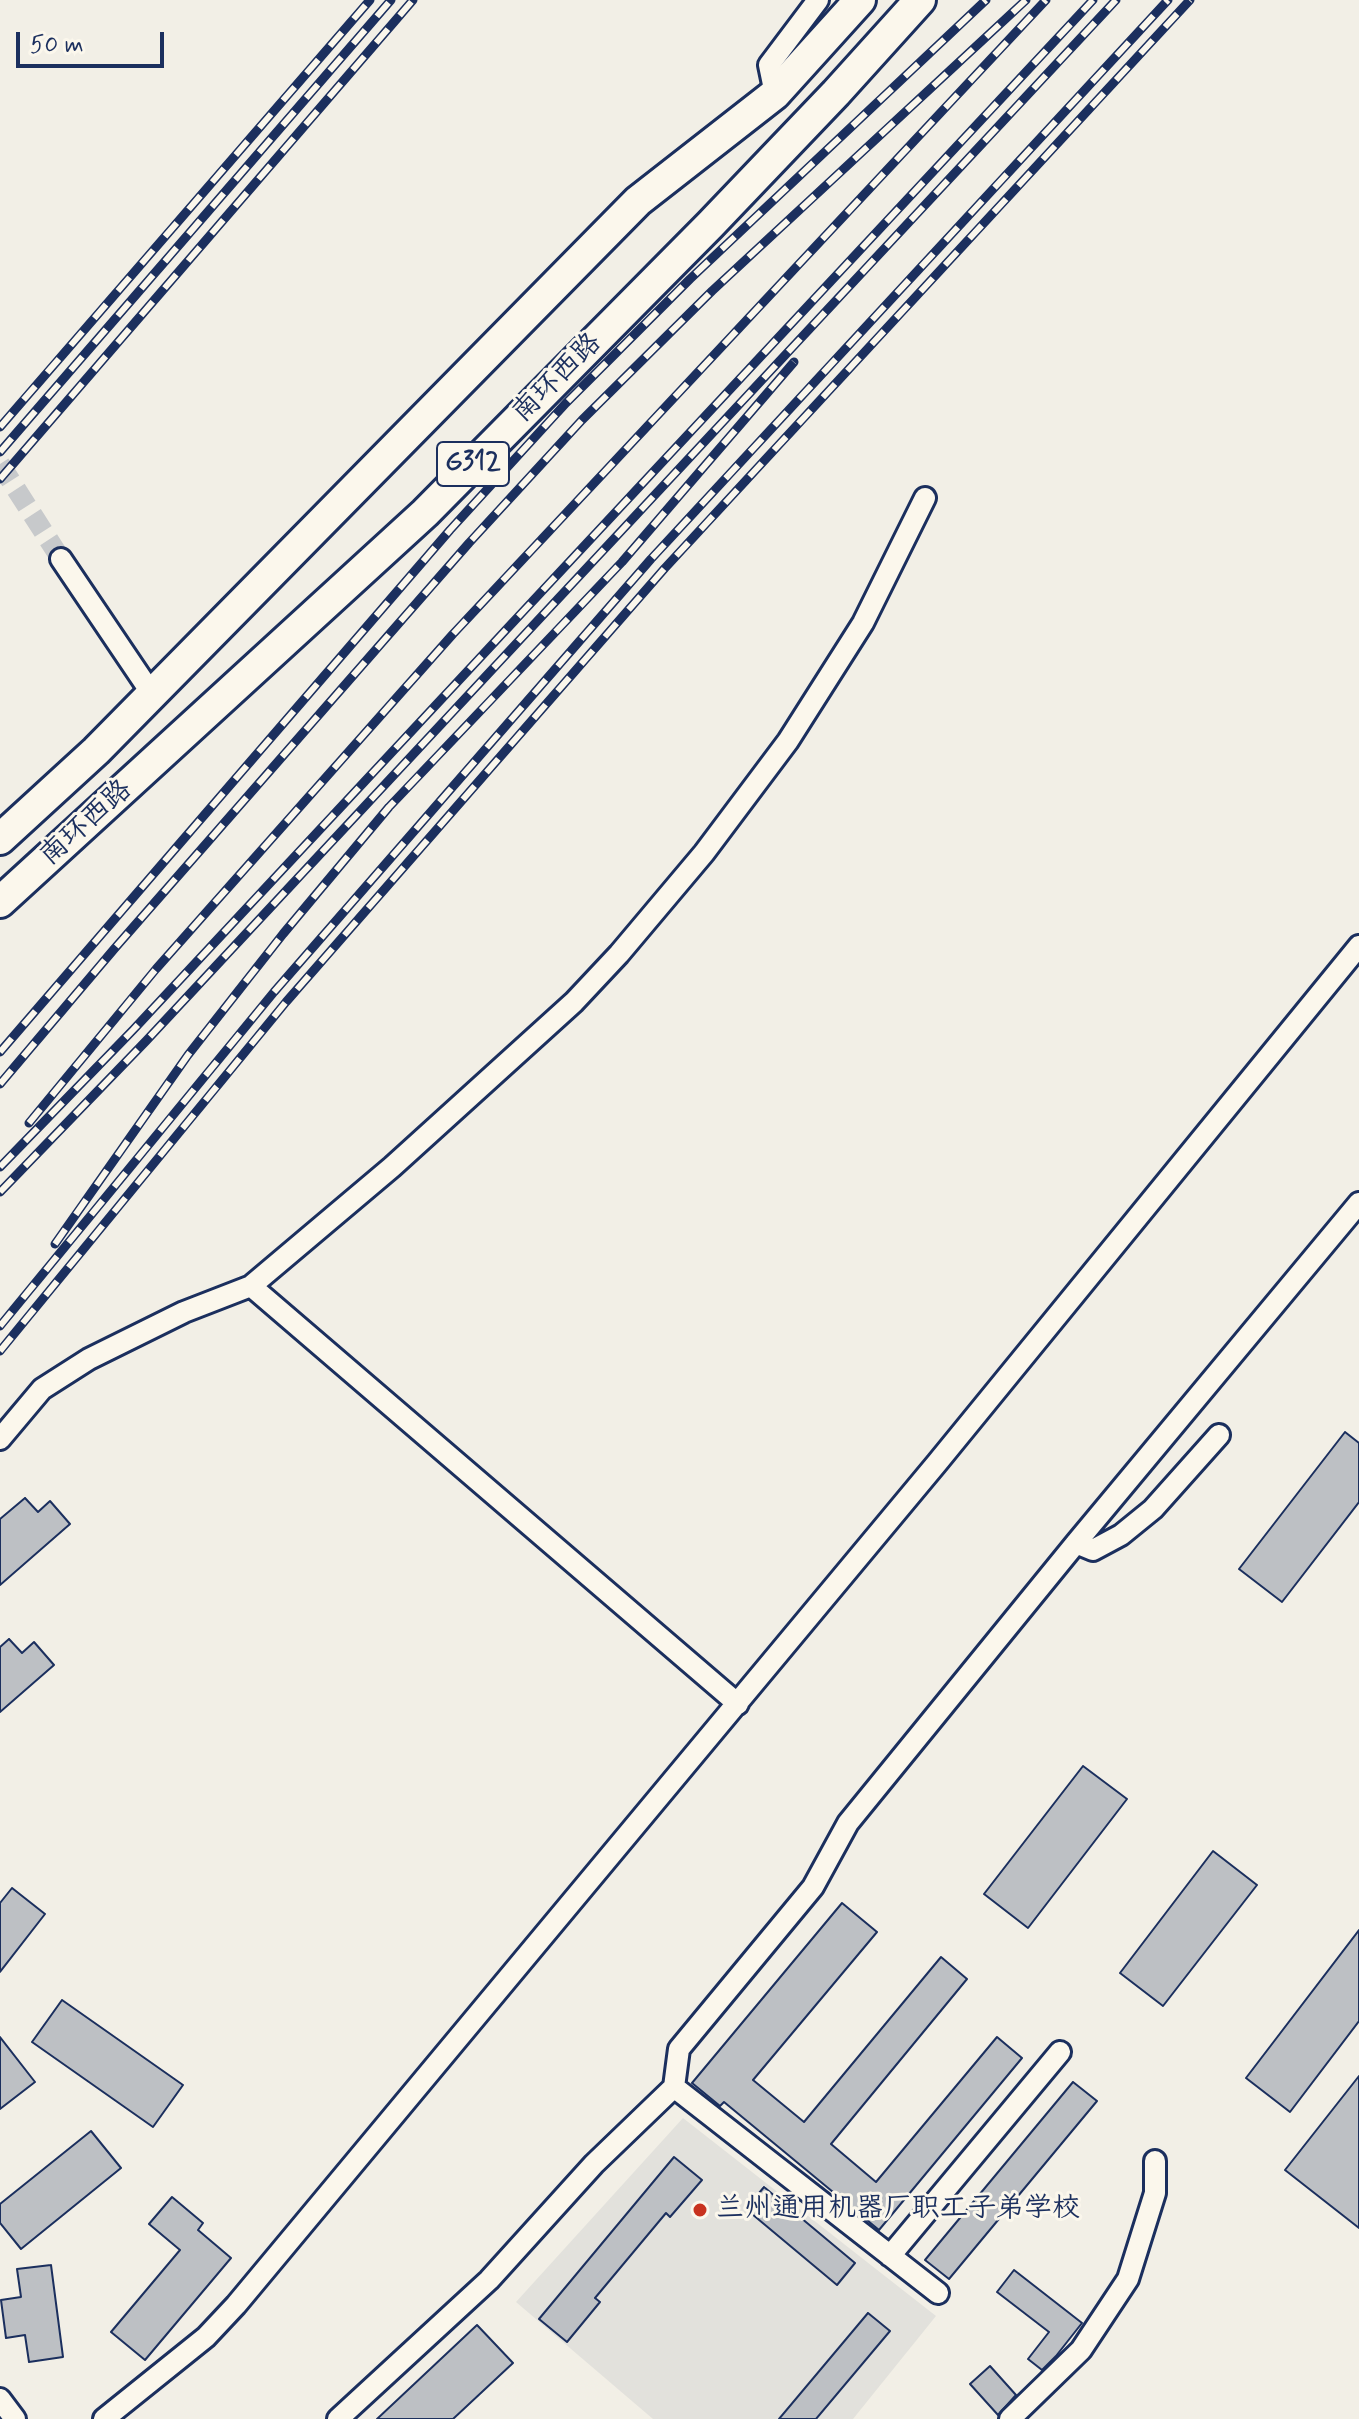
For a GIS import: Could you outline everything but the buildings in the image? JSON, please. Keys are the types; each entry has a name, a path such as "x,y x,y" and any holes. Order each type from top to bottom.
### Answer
{"highway":[{"name":"南环西路","path":"0,839 96,751 638,201 775,94 860,0"},
{"name":"南环西路","path":"0,902 425,513 710,225 920,0"}],"street":[{"path":"775,94 769,65 818,0"},
{"path":"0,1439 42,1389 89,1359 184,1312 251,1286 392,1167 574,1002 662,904 747,798 827,682 863,623 925,498"},
{"path":"61,559 152,694"},
{"path":"104,2419 206,2337 236,2305 738,1704 1359,946"},
{"path":"338,2419 489,2280 594,2164 674,2087 679,2049 813,1887 848,1823 1359,1203"},
{"path":"251,1286 738,1704"},
{"path":"1076,1543 1093,1550 1121,1535 1153,1509 1219,1435"},
{"path":"890,2256 1060,2052"},
{"path":"674,2087 938,2293"},
{"path":"1010,2419 1081,2350 1128,2279 1155,2193 1155,2161"},
{"path":"0,2399 15,2419"}],"shaded area":[{"name":"兰州通用机器厂职工子弟学校","path":"683,2118 936,2316 853,2419 653,2419 516,2302"}],"tunnel":[{"path":"0,464 61,559"}],"railway":[{"path":"0,427 370,0"},
{"path":"0,452 391,0"},
{"path":"0,479 413,0"},
{"path":"0,1052 450,530 566,403 690,279 986,0"},
{"path":"0,1084 469,543 582,420 712,291 1026,0"},
{"path":"29,1123 156,969 453,634 1046,0"},
{"path":"0,1167 133,1030 1093,0"},
{"path":"0,1192 146,1041 1116,0"},
{"path":"0,1326 274,992 651,559 1168,0"},
{"path":"0,1351 286,1002 665,568 1190,0"},
{"path":"55,1244 188,1055 389,807 622,562 794,362"}],"place":[{"name":"兰州通用机器厂职工子弟学校","path":"700,2210"}]}
